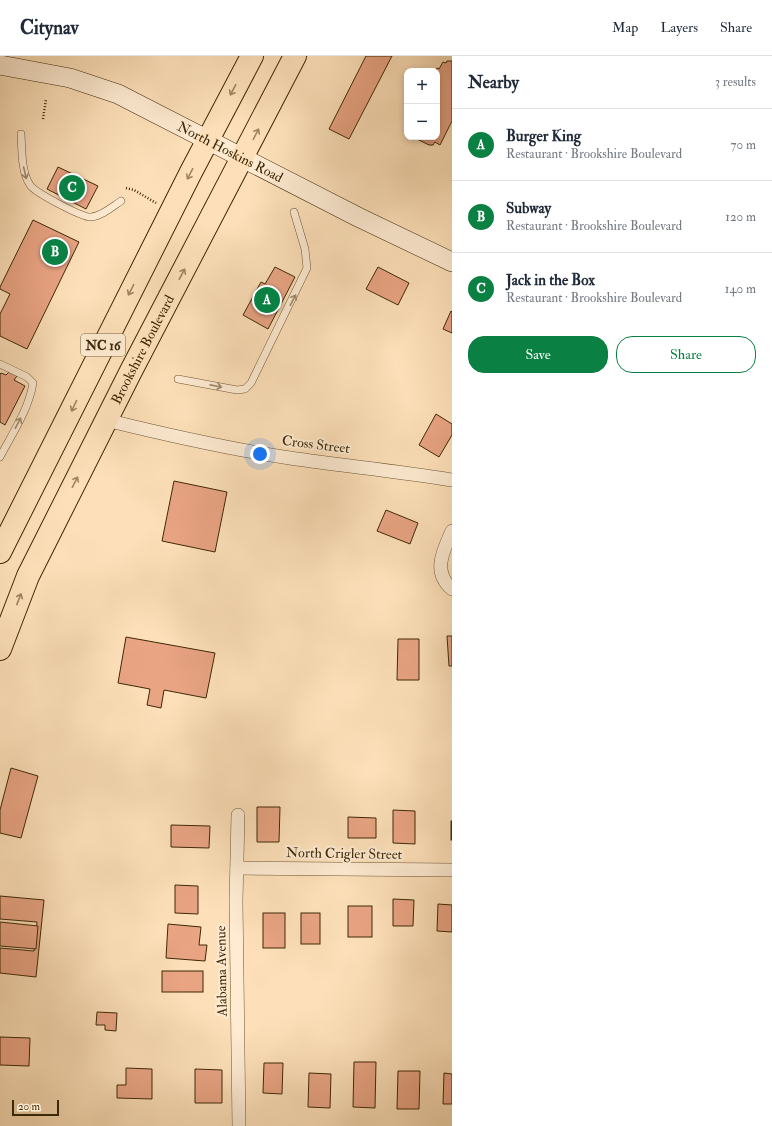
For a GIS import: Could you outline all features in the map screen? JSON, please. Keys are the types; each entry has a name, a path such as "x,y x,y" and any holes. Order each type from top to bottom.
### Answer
{"highway":[{"name":"NC 16","path":"0,552 208,139 252,56"},
{"name":"Brookshire Boulevard","path":"0,649 28,576 106,420 244,157 295,56"}],"street":[{"name":"North Hoskins Road","path":"0,65 70,78 118,94 244,157 358,217 452,262"},
{"name":"Cross Street","path":"106,420 210,444 277,456 452,480"},
{"path":"450,586 440,568 441,556 452,531"},
{"name":"Alabama Avenue","path":"238,815 239,1126"},
{"name":"North Crigler Street","path":"237,868 452,870"}],"lane":[{"path":"21,134 26,176 30,186 39,194 88,217 98,215 121,202"},
{"path":"178,379 237,390 245,389 251,383 307,268 305,249 294,212"},
{"path":"0,364 27,377 33,384 32,393 0,457"}],"path":[{"path":"43,119 46,99"},
{"path":"126,188 134,190 156,203"}],"building":[{"path":"366,56 392,56 349,139 329,129"},
{"path":"447,61 452,61 452,121 440,145 435,142 433,145 429,145 419,140 440,140 440,68 443,62 446,63"},
{"path":"58,167 98,186 86,209 47,189"},
{"path":"33,220 79,242 27,349 0,336 0,314 10,294 0,289 0,287"},
{"path":"275,267 295,277 268,329 243,315 261,282 265,284"},
{"path":"378,267 409,283 398,305 366,289"},
{"path":"451,311 452,312 452,333 443,329"},
{"path":"9,372 17,376 14,380 25,386 5,425 0,422 0,374 6,375"},
{"path":"436,414 452,424 452,435 439,457 419,445"},
{"path":"174,481 227,492 215,552 162,541"},
{"path":"386,510 418,523 410,544 377,531"},
{"path":"447,636 452,636 452,666 449,666"},
{"path":"126,637 215,653 206,698 164,690 161,708 147,705 150,689 118,683"},
{"path":"398,639 419,639 419,680 397,680"},
{"path":"11,768 38,776 21,838 0,833 0,810"},
{"path":"257,807 280,807 279,842 257,842"},
{"path":"393,810 415,811 415,844 393,843"},
{"path":"348,817 376,818 376,838 348,838"},
{"path":"452,821 452,840 451,840"},
{"path":"171,825 210,826 209,848 171,847"},
{"path":"175,885 198,886 198,914 175,913"},
{"path":"0,896 44,900 36,977 0,973 0,948 34,951 37,922 0,919"},
{"path":"393,899 414,900 413,926 393,926"},
{"path":"438,904 452,905 452,932 437,931"},
{"path":"348,906 372,906 372,937 348,937"},
{"path":"263,913 285,913 285,948 263,948"},
{"path":"301,913 320,913 320,944 301,944"},
{"path":"0,922 38,926 36,949 0,946"},
{"path":"168,924 201,927 199,945 207,945 205,961 166,958"},
{"path":"162,971 203,971 203,992 162,992"},
{"path":"97,1012 117,1013 116,1031 105,1030 105,1025 96,1025"},
{"path":"0,1037 30,1038 29,1066 0,1065"},
{"path":"354,1062 376,1062 375,1108 353,1107"},
{"path":"264,1063 283,1063 282,1094 263,1093"},
{"path":"126,1068 152,1069 152,1099 117,1098 117,1085 126,1085"},
{"path":"195,1069 222,1070 222,1103 195,1103"},
{"path":"398,1071 420,1071 419,1109 397,1109"},
{"path":"309,1073 331,1074 330,1108 308,1107"},
{"path":"444,1073 452,1074 452,1104 443,1104"}],"place":[{"name":"Jack in the Box","path":"72,188"},
{"name":"Subway","path":"55,252"},
{"name":"Burger King","path":"267,300"}]}
